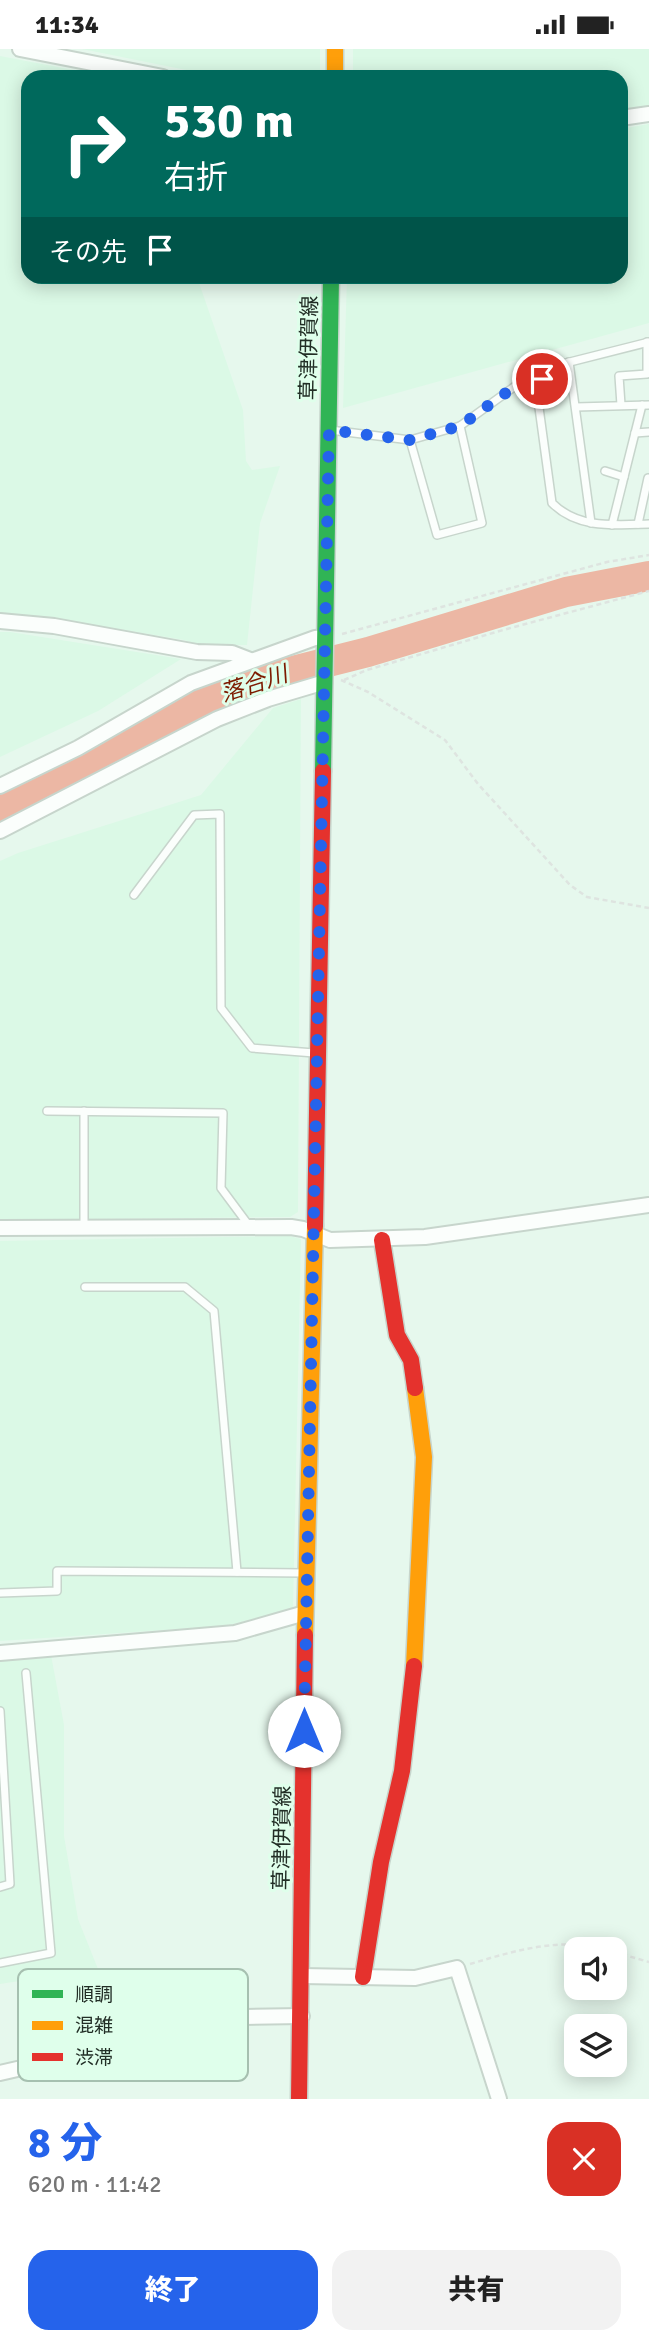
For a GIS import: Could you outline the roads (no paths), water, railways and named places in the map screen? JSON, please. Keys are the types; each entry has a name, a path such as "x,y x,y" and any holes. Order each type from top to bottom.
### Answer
{"main road":[{"path":"335,49 335,70"},
{"name":"草津伊賀線","path":"299,2099 305,1613 315,1234 331,284"},
{"path":"363,1977 381,1862 402,1771 413,1684 424,1457 411,1360 397,1335 382,1240"}],"street":[{"path":"20,49 127,70"},
{"path":"628,117 649,114"},
{"path":"0,621 54,626 197,652 232,653 250,660"},
{"path":"0,786 78,748 191,683 315,638 325,642"},
{"path":"0,831 217,719 325,678"},
{"path":"0,1228 291,1227 330,1240 382,1240 436,1236 649,1205"},
{"path":"0,1653 235,1633 305,1613"},
{"path":"302,1976 415,1977 457,1968 499,2099"},
{"path":"248,2017 302,2017"},
{"path":"0,2073 18,2069"}],"lane":[{"path":"621,405 619,376 647,374 648,342 569,362 551,369 542,379 537,393 552,503 573,519 591,523 649,524"},
{"path":"569,362 591,523"},
{"path":"329,430 410,440 460,426 525,379 542,379"},
{"path":"576,407 646,405 635,433 612,524"},
{"path":"410,440 437,535 482,523 460,426"},
{"path":"635,433 649,432"},
{"path":"605,471 624,477"},
{"path":"638,524 647,496 648,478"},
{"path":"134,895 194,815 220,814 221,1008 252,1048 318,1053"},
{"path":"47,1111 223,1113 221,1188 251,1227"},
{"path":"84,1111 84,1228"},
{"path":"85,1287 185,1287 214,1311 237,1572"},
{"path":"0,1593 57,1591 57,1571 306,1573"},
{"path":"0,1963 51,1953 26,1673"},
{"path":"0,1711 10,1884 0,1887"}],"waterway":[{"name":"落合川","path":"0,809 233,686 368,652 566,592 649,576"}]}
